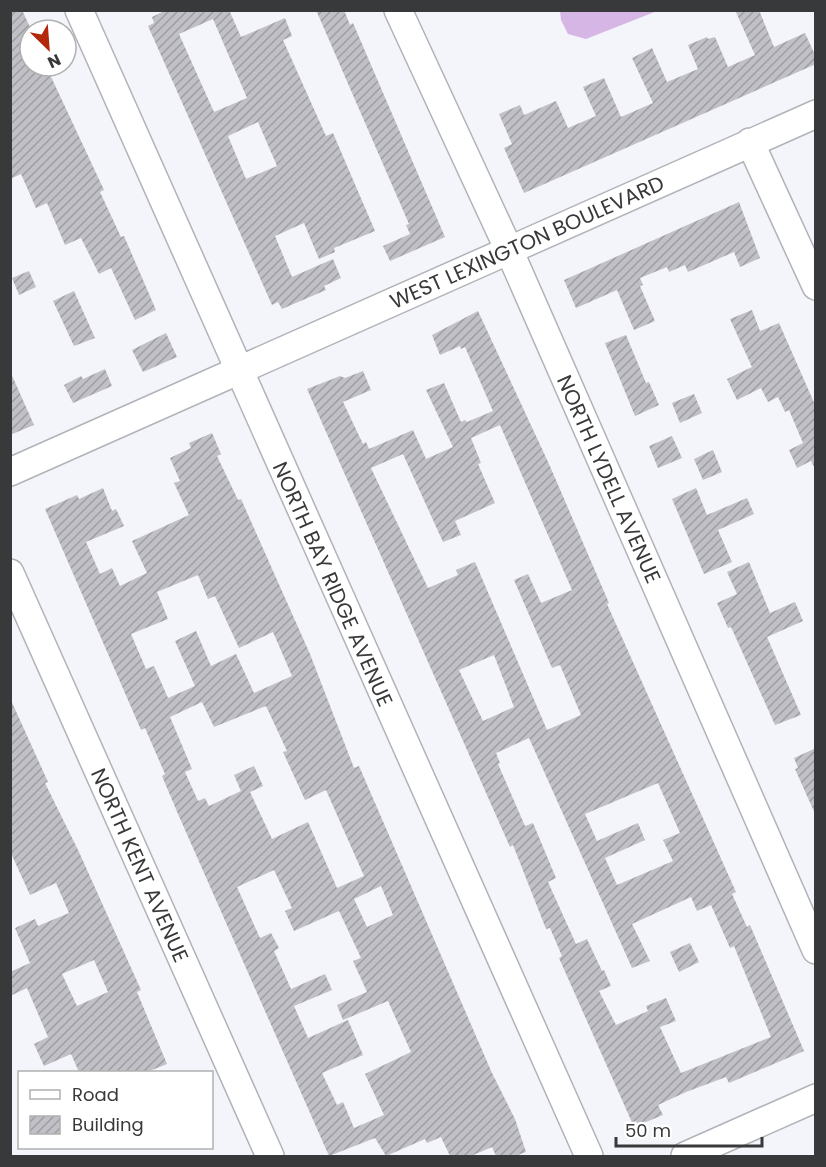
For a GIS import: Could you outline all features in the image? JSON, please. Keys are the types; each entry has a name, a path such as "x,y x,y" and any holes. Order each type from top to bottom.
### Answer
{"street":[{"name":"NORTH BAY RIDGE AVENUE","path":"79,10 589,1156"},
{"name":"NORTH LYDELL AVENUE","path":"398,10 509,250 816,950"},
{"name":"WEST LEXINGTON BOULEVARD","path":"10,472 816,114"},
{"path":"750,142 816,286"},
{"name":"NORTH KENT AVENUE","path":"10,573 270,1156"},
{"path":"685,1156 816,1098"}],"shaded area":[{"path":"560,10 657,11 586,39 568,34 561,20"}],"building":[{"path":"10,10 22,10 26,18 18,18 18,78 52,78 104,190 100,192 121,237 124,236 156,310 135,320 111,268 99,274 81,238 65,245 47,203 36,208 21,174 10,179"},
{"path":"166,10 232,10 230,12 241,37 285,18 292,36 283,40 326,136 333,133 375,231 334,248 335,252 319,259 304,223 275,236 292,277 333,259 341,278 324,286 326,290 282,309 278,302 272,305 148,26 154,23 152,17","holes":["213,19 247,98 214,112 179,34","258,122 277,166 246,179 228,136"]},
{"path":"316,10 344,10 350,25 353,23 445,237 390,261 383,246 410,234 406,225 409,224"},
{"path":"735,10 759,10 774,47 805,33 816,57 816,64 524,193 504,148 512,144 499,114 520,105 524,115 556,101 568,128 596,116 583,87 604,78 621,117 653,103 632,58 652,48 667,82 698,69 688,45 707,37 708,39 715,37 728,67 755,55"},
{"path":"739,202 760,258 740,267 734,252 688,272 685,265 669,272 667,267 640,278 643,285 640,286 655,321 634,330 617,290 576,308 564,280"},
{"path":"29,271 36,287 19,295 12,278"},
{"path":"74,291 95,338 74,346 53,301"},
{"path":"752,310 760,331 779,323 816,407 816,471 811,461 797,468 789,450 803,443 789,410 785,412 778,397 768,402 761,388 737,400 727,379 752,367 730,319"},
{"path":"478,311 549,464 609,603 607,604 736,892 732,894 747,927 750,925 804,1051 729,1083 726,1077 686,1092 658,1105 663,1115 634,1127 559,958 562,956 550,928 546,929 513,845 510,847 307,389 340,376 345,378 363,371 371,390 343,402 363,444 366,442 369,449 413,430 426,459 453,447 426,390 444,383 461,422 465,420 467,422 493,411 465,347 461,349 460,346 440,355 432,335","holes":["500,425 572,590 541,603 528,574 514,580 552,668 560,665 581,715 547,730 475,562 456,570 458,575 428,588 371,468 403,454 443,542 461,535 455,521 495,503 478,464 481,463 471,438","494,655 514,707 483,721 459,670","529,738 632,968 650,961 632,924 691,897 697,911 711,905 730,948 734,946 771,1037 681,1073 660,1027 676,1021 666,998 646,1006 648,1011 616,1025 599,991 611,986 604,970 602,971 587,939 576,944 548,882 556,878 533,823 525,826 498,764 500,763 496,753","658,783 680,833 663,840 673,861 617,885 605,858 645,840 638,823 597,841 585,814"]},
{"path":"166,333 177,357 143,372 132,350"},
{"path":"626,335 646,383 649,382 659,405 635,416 605,343"},
{"path":"105,369 112,386 73,403 64,385 81,376 83,379"},
{"path":"10,371 34,425 10,435"},
{"path":"694,394 702,413 680,423 672,403"},
{"path":"212,433 221,454 217,456 238,500 241,499 310,654 354,768 359,766 492,1073 515,1119 526,1152 515,1156 496,1156 492,1147 471,1156 450,1156 441,1137 427,1143 425,1139 386,1156 375,1138 329,1156 178,814 162,776 165,774 145,728 141,730 45,509 77,495 79,499 103,488 112,511 116,509 124,526 86,542 100,574 112,568 120,586 147,573 132,541 189,515 174,483 180,481 170,458 191,448 189,443","holes":["198,575 208,599 215,596 239,648 273,632 292,676 254,693 236,654 211,666 196,631 175,641 195,686 168,698 154,666 146,669 131,634 168,619 157,592","202,702 214,727 266,706 287,751 283,752 305,800 326,790 364,876 337,888 308,822 272,839 250,792 263,786 254,766 234,775 241,791 209,806 205,798 198,801 185,772 192,769 170,717","274,870 292,908 285,911 294,931 339,911 361,958 353,961 367,992 337,1005 343,1020 388,1001 411,1052 365,1074 384,1115 354,1128 343,1102 337,1105 322,1073 363,1055 348,1020 308,1038 294,1006 332,990 325,974 291,989 274,951 279,948 271,933 260,938 237,887","381,886 393,915 367,927 354,899"]},
{"path":"672,436 682,458 658,468 649,446"},
{"path":"713,450 722,472 703,480 694,459"},
{"path":"696,488 707,515 747,498 754,514 718,530 732,562 704,574 672,499"},
{"path":"749,562 770,613 795,602 803,621 767,637 801,715 775,725 731,627 728,628 717,603 737,594 727,572"},
{"path":"10,698 48,782 45,783 79,852 141,990 137,992 167,1064 150,1071 79,1071 71,1054 44,1066 34,1044 48,1037 27,988 10,996 10,972 30,963 15,928 35,919 38,926 69,913 56,883 30,895 10,851","holes":["94,960 108,992 77,1006 62,974"]},
{"path":"816,748 816,816 795,769 798,768 794,758"},
{"path":"690,943 699,962 679,972 670,952"}]}
